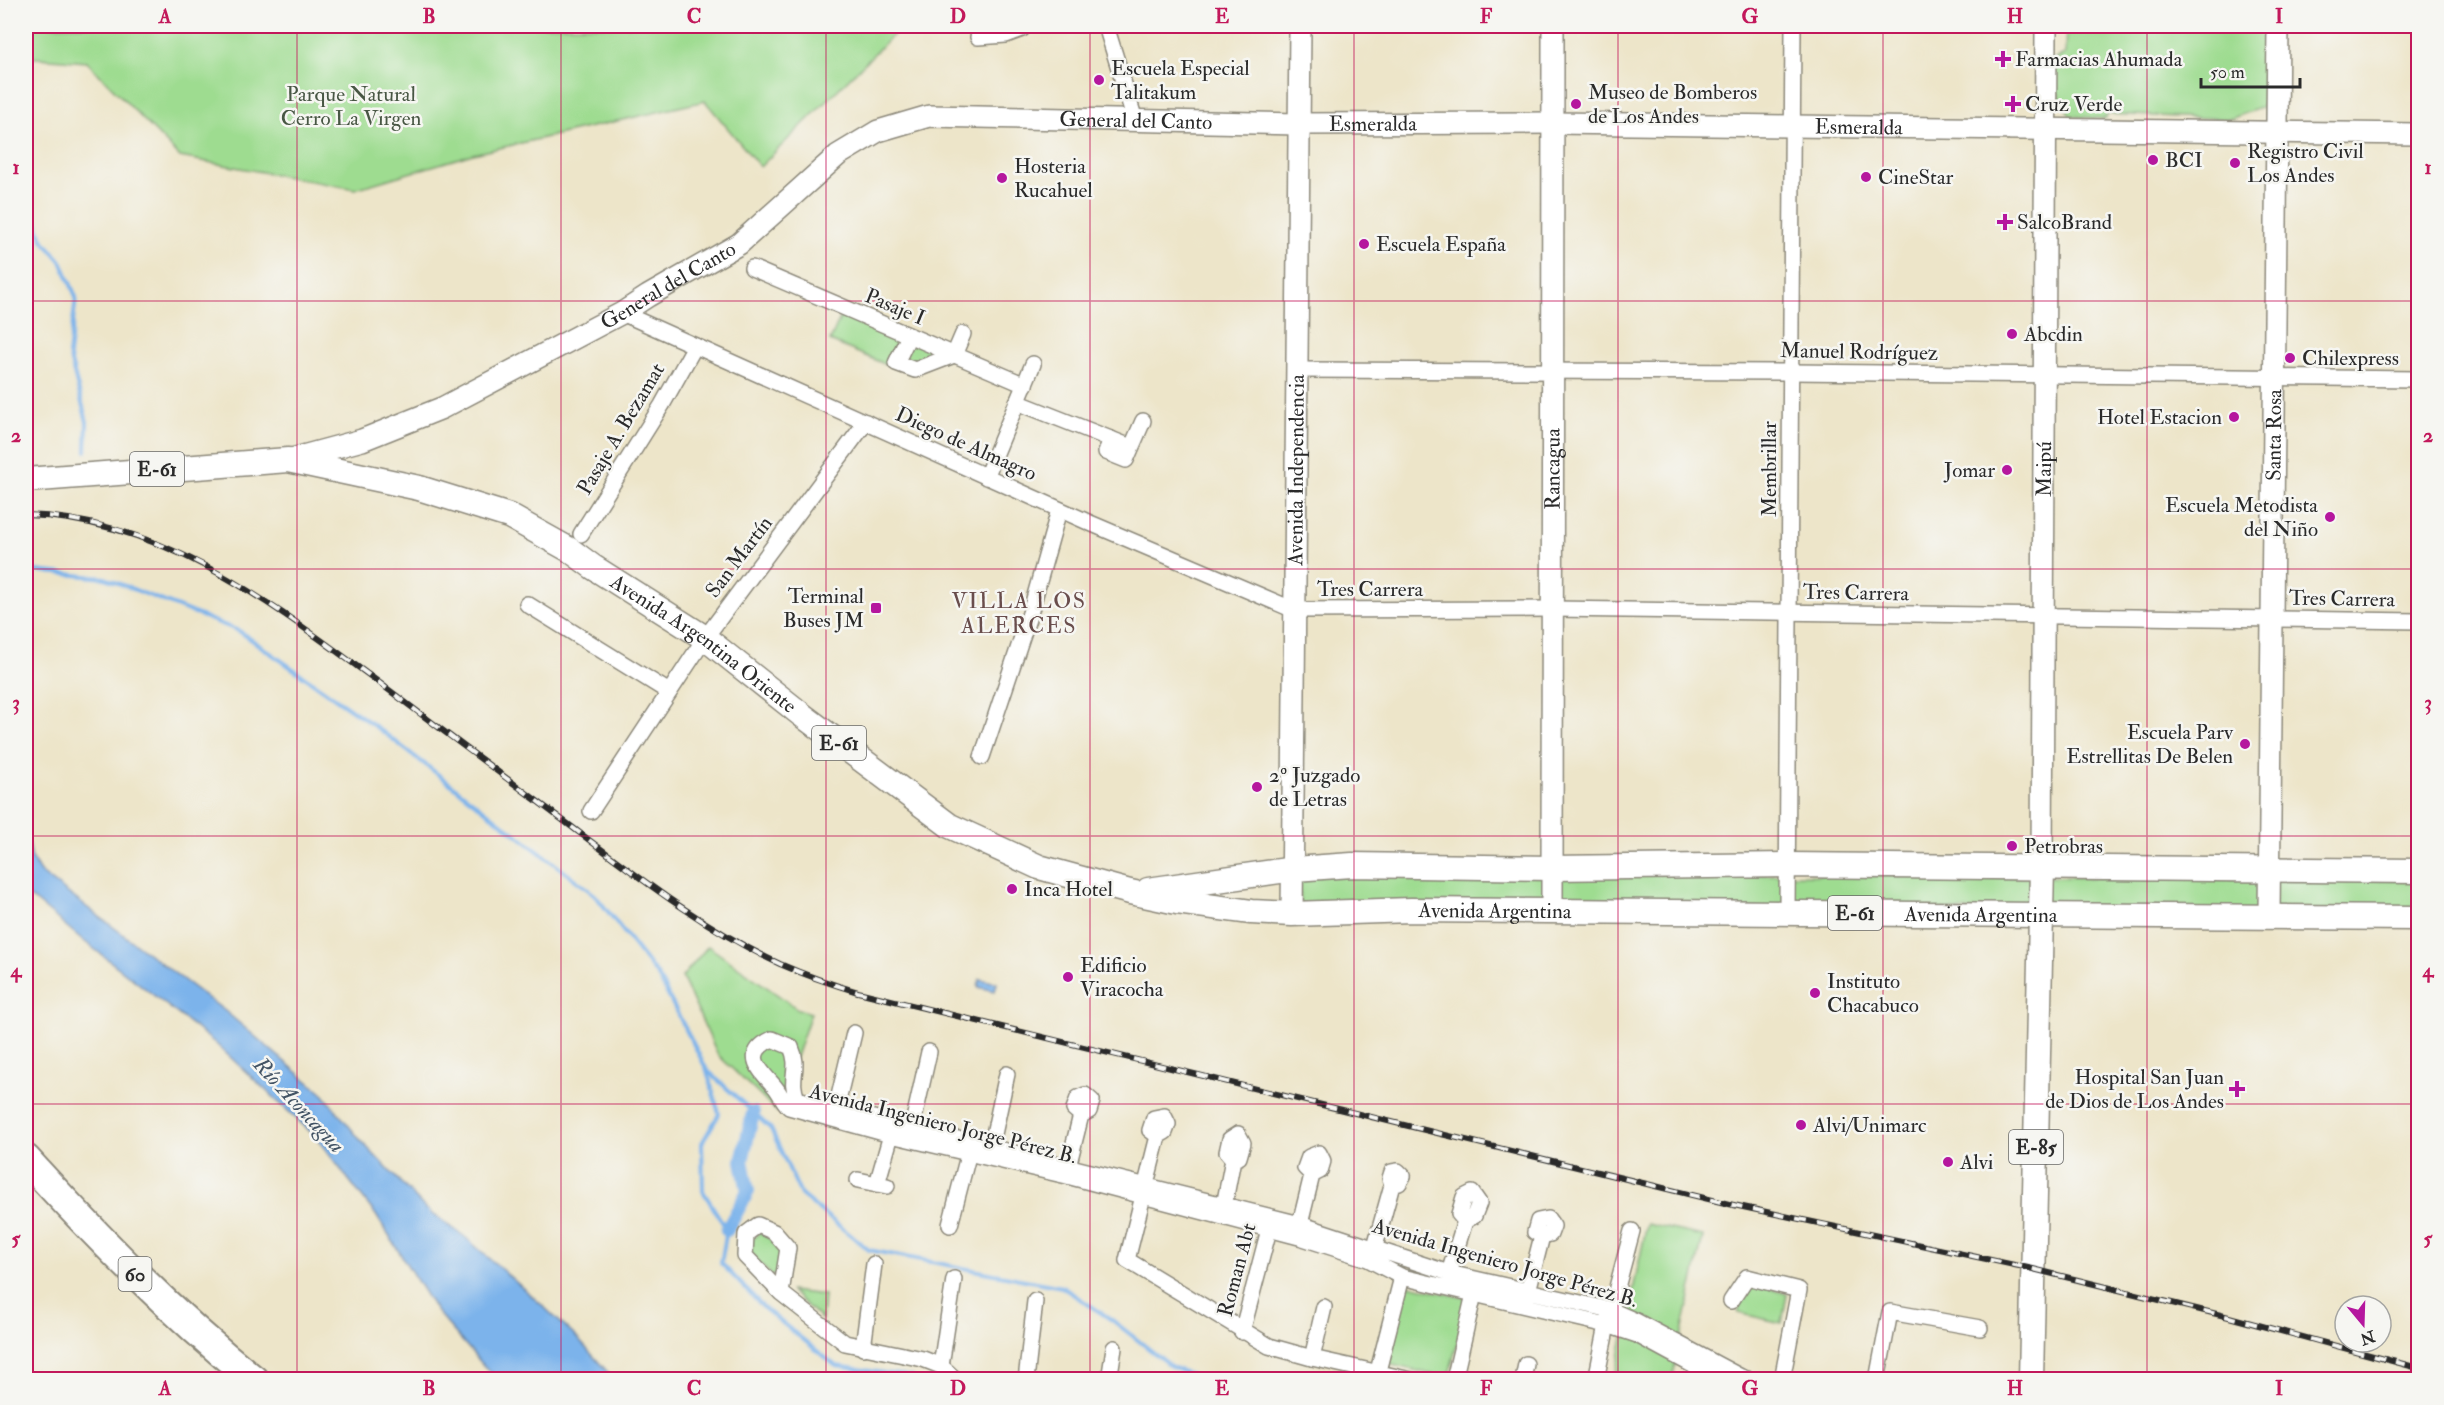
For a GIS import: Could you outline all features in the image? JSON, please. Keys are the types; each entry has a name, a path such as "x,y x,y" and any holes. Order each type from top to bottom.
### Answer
{"highway":[{"name":"60","path":"26,1159 134,1273 206,1340 254,1380"}],"main road":[{"name":"Avenida Independencia","path":"1292,914 1300,26"},
{"name":"Rancagua","path":"1552,911 1553,26"},
{"name":"Maipú","path":"2041,914 2046,26"},
{"name":"Santa Rosa","path":"2269,915 2278,26"},
{"path":"2046,87 2050,102 2059,115 2080,130"},
{"path":"2231,131 2257,126 2270,115 2277,101"},
{"name":"General del Canto","path":"26,480 288,460 362,440 442,408 622,313 740,244 838,155 878,131 929,116 1298,124"},
{"name":"Esmeralda","path":"1298,124 1553,123 2418,134"},
{"name":"Avenida Argentina Oriente","path":"288,460 419,488 509,516 570,550 592,567 705,638 802,715 950,826 1039,867 1130,892 1177,902 1241,911 1292,914"},
{"name":"Avenida Argentina","path":"1294,868 1788,865 2418,871"},
{"name":"Avenida Argentina Oriente","path":"1130,892 1294,868"},
{"name":"Avenida Argentina","path":"1292,914 1411,910 2269,915 2418,918"},
{"name":"E-85","path":"2031,1380 2041,914"}],"street":[{"path":"978,37 1006,35 1022,29 1023,26"},
{"path":"1106,26 1135,120"},
{"name":"Membrillar","path":"1787,912 1793,26"},
{"name":"Pasaje I","path":"752,268 1025,385"},
{"name":"Diego de Almagro","path":"622,313 1059,510 1294,610"},
{"path":"909,336 896,363 915,370 954,355 963,334"},
{"name":"Pasaje A. Bezamat","path":"581,534 662,405 695,346"},
{"path":"986,477 1033,364"},
{"name":"Manuel Rodríguez","path":"1298,370 1553,370 2418,379"},
{"path":"1017,402 1111,439 1128,454 1143,422"},
{"name":"San Martín","path":"591,811 705,638 866,422"},
{"path":"982,757 1031,610 1059,510"},
{"path":"527,604 669,692"},
{"name":"Tres Carrera","path":"1294,610 1552,609 2418,621"},
{"path":"835,1114 854,1033"},
{"name":"Avenida Ingeniero Jorge Pérez B.","path":"1526,1298 1474,1294 1402,1277 1373,1255 1300,1224 1270,1225 1143,1192 891,1135 835,1114 797,1099 793,1089 797,1067 796,1058 791,1047 786,1043 772,1039 763,1044 756,1053 755,1062 761,1073 777,1089 789,1107 835,1114 912,1128 1068,1167 1143,1192 1224,1206 1270,1225 1303,1238 1373,1255 1449,1273 1526,1298 1609,1317 1637,1335 1709,1367 1752,1380"},
{"path":"912,1128 929,1052"},
{"path":"950,1225 969,1152 991,1148 1007,1074"},
{"path":"1068,1167 1081,1115"},
{"path":"858,1180 882,1185 891,1135"},
{"path":"1158,1136 1127,1260 1242,1332 1269,1346 1411,1380"},
{"path":"1224,1206 1233,1159"},
{"path":"1300,1224 1312,1175"},
{"path":"1373,1255 1392,1185"},
{"path":"1449,1273 1465,1221"},
{"name":"Roman Abt","path":"1242,1332 1270,1225"},
{"path":"1596,1380 1609,1317 1632,1230"},
{"path":"1526,1298 1542,1236"},
{"path":"863,1348 874,1264"},
{"path":"1378,1371 1402,1277"},
{"path":"1731,1301 1747,1277 1799,1290 1782,1380"},
{"path":"941,1366 954,1279"},
{"path":"781,1293 845,1343 923,1359 941,1366 956,1380"},
{"path":"1454,1380 1474,1294"},
{"path":"1026,1380 1035,1301"},
{"path":"1312,1358 1323,1307"},
{"path":"1877,1380 1890,1312 1980,1328"},
{"path":"1109,1380 1114,1347"},
{"name":"Avenida Ingeniero Jorge Pérez B.","path":"1709,1367 1720,1380"}],"green space":[{"name":"Parque Natural Cerro La Virgen","path":"26,26 902,26 760,167 705,101 473,154 355,189 180,157 87,62 26,57"},
{"path":"2066,26 2264,26 2263,107 2230,119 2107,114 2106,119 2070,116 2054,86 2053,60 2065,54"},
{"path":"841,316 898,340 887,365 830,341"},
{"path":"910,340 935,350 914,364 902,359"},
{"path":"1298,871 2418,880 2418,914 1301,905"},
{"path":"708,946 798,1009 811,1013 777,1112 718,1055 682,977"},
{"path":"1647,1224 1703,1236 1672,1379 1614,1380"},
{"path":"759,1232 769,1238 783,1253 779,1274 772,1276 751,1254 751,1241"},
{"path":"1752,1283 1787,1294 1782,1323 1738,1313 1745,1287"},
{"path":"1405,1284 1469,1299 1448,1378 1388,1364"},
{"path":"791,1291 824,1295 822,1320"}],"water":[{"name":"Río Aconcagua","path":"26,832 32,859 40,872 225,1011 323,1094 362,1142 425,1208 465,1237 543,1306 577,1338 614,1379 498,1379 484,1366 436,1311 376,1215 315,1136 215,1043 26,895"},
{"path":"980,979 997,983 995,991 978,987"}],"waterway":[{"path":"26,191 42,239 61,261 76,297 69,354 87,422 86,451"},
{"path":"26,570 105,578 239,631 379,729 595,895 658,976 707,1070 771,1129 801,1195 869,1250 1062,1287 1112,1320 1172,1367 1205,1380"},
{"path":"707,1071 719,1114 702,1143 703,1191 727,1230 721,1263 765,1309 836,1366 912,1377 915,1380"},
{"path":"727,1230 748,1191 742,1161 753,1113"}],"railway":[{"path":"26,515 76,520 124,532 169,549 213,570 297,623 668,898 751,949 780,964 818,979 858,992 1729,1204 2033,1269 2229,1317 2418,1368"}],"place":[{"name":"Farmacias Ahumada","path":"2003,59"},
{"name":"Escuela Especial Talitakum","path":"1099,80"},
{"name":"Museo de Bomberos de Los Andes","path":"1576,104"},
{"name":"Cruz Verde","path":"2013,104"},
{"name":"BCI","path":"2153,160"},
{"name":"Registro Civil Los Andes","path":"2235,163"},
{"name":"CineStar","path":"1866,177"},
{"name":"Hosteria Rucahuel","path":"1002,178"},
{"name":"SalcoBrand","path":"2005,222"},
{"name":"Escuela España","path":"1364,244"},
{"name":"Abcdin","path":"2012,334"},
{"name":"Chilexpress","path":"2290,358"},
{"name":"Hotel Estacion","path":"2234,417"},
{"name":"Jomar","path":"2007,470"},
{"name":"Escuela Metodista del Niño","path":"2330,517"},
{"name":"Terminal Buses JM","path":"876,608"},
{"name":"Escuela Parv Estrellitas De Belen","path":"2245,744"},
{"name":"2º Juzgado de Letras","path":"1257,787"},
{"name":"Petrobras","path":"2012,846"},
{"name":"Inca Hotel","path":"1012,889"},
{"name":"Edificio Viracocha","path":"1068,977"},
{"name":"Instituto Chacabuco","path":"1815,993"},
{"name":"Hospital San Juan de Dios de Los Andes","path":"2237,1089"},
{"name":"Alvi/Unimarc","path":"1801,1125"},
{"name":"Alvi","path":"1948,1162"}],"district":[{"name":"VILLA LOS ALERCES","path":"1019,614"}]}
